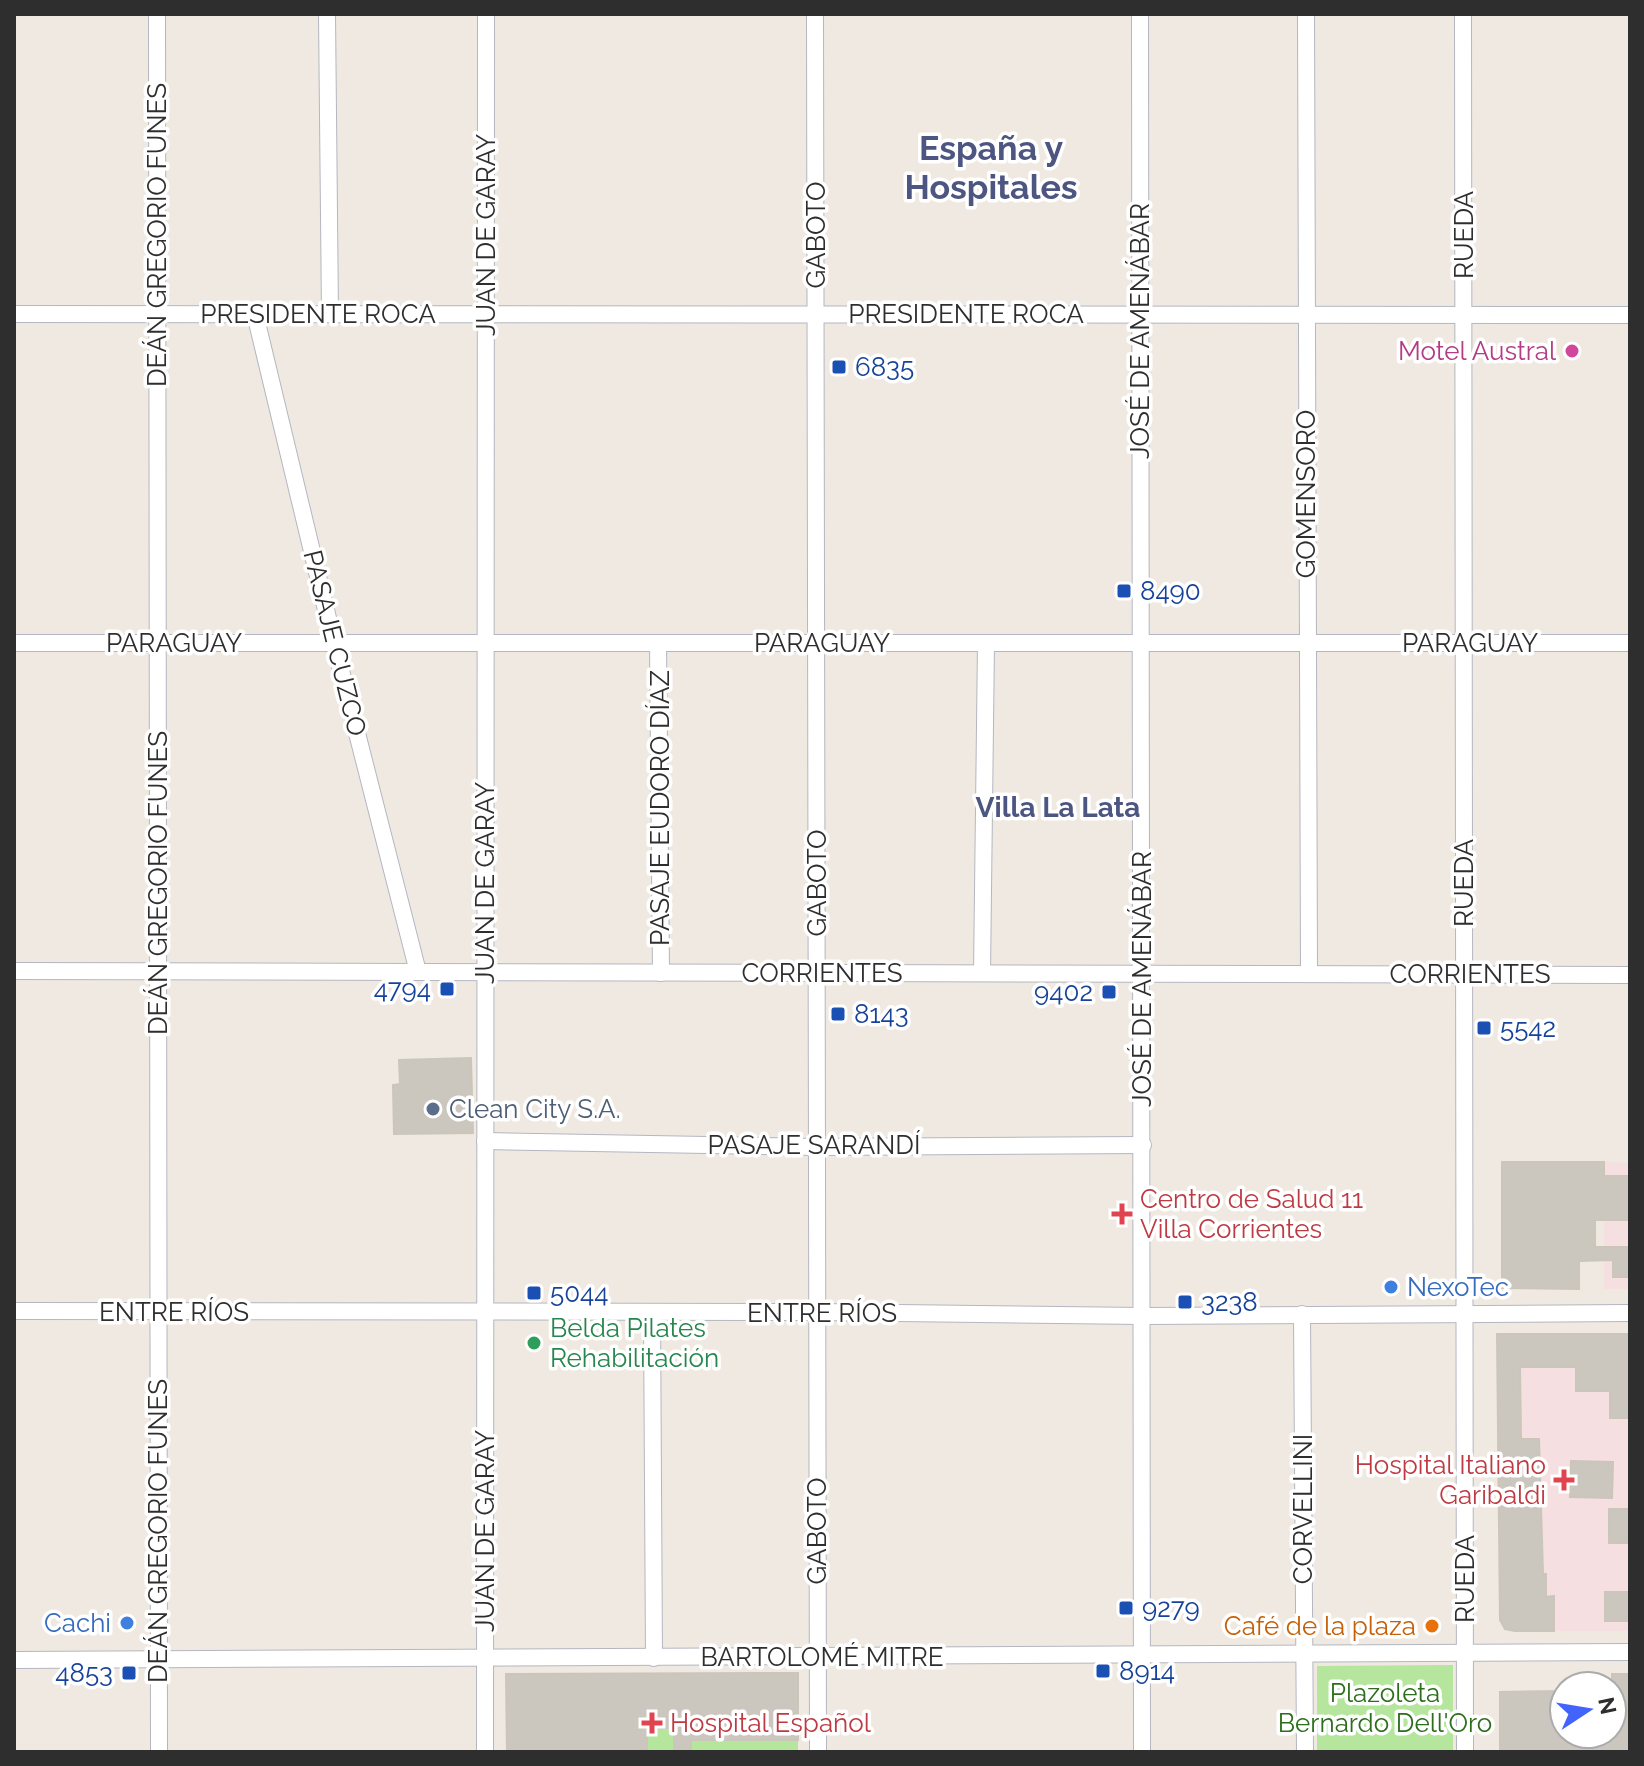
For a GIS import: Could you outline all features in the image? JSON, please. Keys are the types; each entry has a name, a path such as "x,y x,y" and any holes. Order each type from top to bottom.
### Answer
{"street":[{"name":"DEÁN GREGORIO FUNES","path":"157,14 159,1752"},
{"path":"327,14 330,314"},
{"name":"JUAN DE GARAY","path":"485,1752 486,14"},
{"name":"GABOTO","path":"815,14 818,1752"},
{"name":"JOSÉ DE AMENÁBAR","path":"1140,14 1142,1752"},
{"name":"GOMENSORO","path":"1306,14 1309,973"},
{"name":"RUEDA","path":"1463,14 1465,1752"},
{"name":"PRESIDENTE ROCA","path":"14,314 1630,315"},
{"name":"PASAJE CUZCO","path":"255,314 334,643 418,972"},
{"name":"PARAGUAY","path":"14,643 1630,643"},
{"name":"PASAJE EUDORO DÍAZ","path":"658,643 661,973"},
{"path":"982,973 986,643"},
{"name":"CORRIENTES","path":"14,971 1630,975"},
{"name":"PASAJE SARANDÍ","path":"485,1141 818,1147 1143,1145"},
{"name":"ENTRE RÍOS","path":"14,1311 817,1312 1143,1316 1630,1313"},
{"path":"652,1312 654,1658"},
{"name":"CORVELLINI","path":"1302,1314 1305,1752"},
{"name":"BARTOLOMÉ MITRE","path":"14,1660 1630,1652"}],"shaded area":[{"path":"1604,1162 1630,1163 1630,1289 1604,1289"},
{"name":"Hospital Italiano Garibaldi","path":"1497,1334 1630,1334 1630,1631 1515,1631 1505,1629 1500,1620"}],"green space":[{"name":"Plazoleta Bernardo Dell'Oro","path":"1453,1665 1453,1752 1317,1752 1317,1666"},
{"path":"647,1728 674,1728 674,1752 647,1752"},
{"path":"691,1740 798,1740 798,1752 691,1752"}],"building":[{"name":"Clean City S.A.","path":"471,1058 473,1133 394,1134 393,1085 400,1084 399,1060"},
{"path":"1502,1162 1604,1162 1604,1176 1630,1176 1630,1220 1595,1220 1595,1247 1630,1247 1630,1277 1613,1277 1613,1260 1579,1261 1579,1289 1502,1288"},
{"path":"1497,1334 1630,1334 1630,1418 1610,1418 1610,1391 1576,1391 1576,1367 1520,1367 1521,1439 1539,1439 1543,1574 1546,1574 1546,1597 1554,1596 1554,1631 1505,1629 1500,1620"},
{"path":"1571,1461 1613,1462 1612,1498 1570,1497"},
{"path":"1609,1509 1630,1509 1630,1543 1609,1543"},
{"path":"1605,1592 1630,1592 1630,1621 1605,1621"},
{"name":"Hospital Español","path":"798,1673 798,1740 691,1740 691,1752 674,1752 674,1728 647,1728 647,1752 507,1752 506,1674"},
{"path":"1630,1674 1630,1752 1500,1752 1500,1692 1548,1691 1548,1750 1628,1750"}],"place":[{"name":"Motel Austral","path":"1572,351"},
{"name":"6835","path":"839,367"},
{"name":"8490","path":"1124,591"},
{"name":"4794","path":"447,989"},
{"name":"9402","path":"1109,992"},
{"name":"8143","path":"838,1014"},
{"name":"5542","path":"1484,1028"},
{"name":"Clean City S.A.","path":"433,1109"},
{"name":"Centro de Salud 11 Villa Corrientes","path":"1122,1214"},
{"name":"NexoTec","path":"1391,1287"},
{"name":"5044","path":"534,1293"},
{"name":"3238","path":"1185,1302"},
{"name":"Belda Pilates Rehabilitación","path":"534,1343"},
{"name":"Hospital Italiano Garibaldi","path":"1564,1480"},
{"name":"9279","path":"1126,1608"},
{"name":"Cachi","path":"127,1623"},
{"name":"Café de la plaza","path":"1432,1626"},
{"name":"8914","path":"1103,1671"},
{"name":"4853","path":"129,1673"},
{"name":"Hospital Español","path":"652,1723"}],"district":[{"name":"España y Hospitales","path":"991,168"},
{"name":"Villa La Lata","path":"1058,807"}]}
